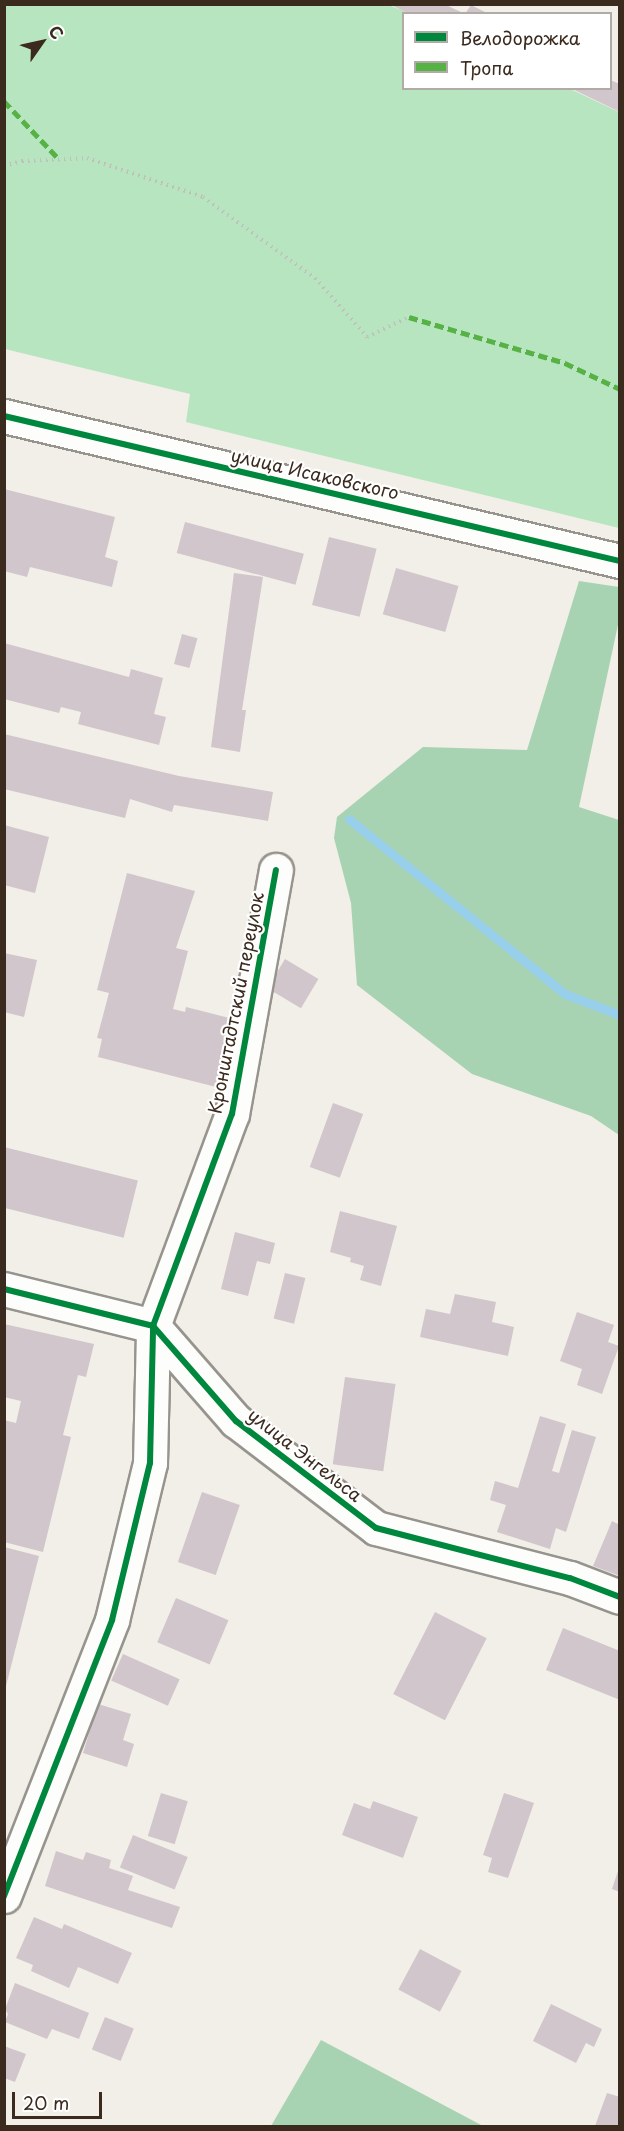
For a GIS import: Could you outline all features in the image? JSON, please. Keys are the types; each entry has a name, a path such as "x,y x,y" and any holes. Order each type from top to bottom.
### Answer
{"street":[{"name":"улица Исаковского","path":"4,416 620,561"},
{"name":"Кронштадтский переулок","path":"4,1896 17,1824 112,1620 150,1463 153,1326 232,1114 276,870"},
{"path":"4,1289 153,1326"},
{"name":"улица Энгельса","path":"153,1326 236,1421 376,1528 570,1578 620,1598"}],"path":[{"path":"4,166 22,161 87,158 203,197 315,278 367,337 409,317"}],"green space":[{"path":"5,5 388,5 407,12 402,12 402,90 572,90 619,112 619,528 186,422 190,394 5,349"},
{"path":"579,581 619,587 619,620 579,807 619,820 619,1135 591,1116 472,1074 357,985 351,903 334,838 337,817 423,747 527,750"},
{"path":"321,2040 483,2126 271,2126"}],"building":[{"path":"389,4 444,4 461,12 406,12"},
{"path":"471,5 485,12 466,12"},
{"path":"612,81 620,84 620,112 574,90 612,90"},
{"path":"4,489 115,517 105,557 118,561 112,587 30,567 27,577 4,571"},
{"path":"185,522 304,554 296,585 177,553"},
{"path":"329,537 377,549 360,617 312,605"},
{"path":"396,568 458,586 445,632 383,614"},
{"path":"234,573 263,577 242,710 246,710 240,752 211,747"},
{"path":"182,634 197,638 189,668 174,664"},
{"path":"4,643 129,677 131,669 163,678 154,714 166,717 159,745 78,724 81,712 61,707 59,713 4,699"},
{"path":"4,734 179,776 273,792 268,821 174,805 172,812 130,799 125,818 4,789"},
{"path":"4,825 49,837 35,893 4,885"},
{"path":"127,873 195,891 176,948 188,951 173,1009 185,1012 186,1007 245,1022 228,1090 98,1057 102,1039 97,1038 109,993 97,990"},
{"path":"4,953 37,960 24,1017 4,1012"},
{"path":"285,959 318,979 301,1008 267,988"},
{"path":"333,1103 363,1114 340,1178 310,1167"},
{"path":"4,1147 138,1180 124,1238 4,1208"},
{"path":"340,1211 397,1226 381,1286 360,1280 364,1266 350,1262 351,1258 330,1252"},
{"path":"235,1232 275,1243 270,1264 257,1261 248,1296 221,1289"},
{"path":"285,1273 305,1278 294,1324 274,1319"},
{"path":"455,1294 496,1302 492,1322 514,1327 508,1356 420,1337 426,1309 450,1314"},
{"path":"577,1312 614,1325 608,1342 619,1346 602,1394 577,1385 582,1369 560,1361"},
{"path":"4,1324 94,1344 86,1377 78,1375 63,1435 71,1437 43,1552 4,1542 4,1420 16,1423 21,1401 4,1397"},
{"path":"345,1377 396,1384 383,1471 333,1464"},
{"path":"540,1416 566,1424 552,1471 559,1473 572,1430 596,1437 566,1532 556,1528 550,1549 497,1532 506,1505 490,1500 495,1481 518,1488"},
{"path":"202,1492 240,1505 216,1575 178,1562"},
{"path":"612,1521 620,1525 620,1576 593,1566"},
{"path":"4,1547 39,1556 5,1690 4,1690"},
{"path":"176,1598 228,1620 210,1664 157,1642"},
{"path":"435,1612 487,1638 445,1720 393,1694"},
{"path":"563,1628 620,1651 620,1700 546,1670"},
{"path":"123,1654 180,1679 168,1706 111,1680"},
{"path":"98,1704 131,1714 123,1740 134,1744 127,1767 83,1753"},
{"path":"161,1793 188,1801 175,1844 148,1836"},
{"path":"504,1793 534,1803 508,1878 488,1872 492,1858 483,1855"},
{"path":"373,1801 418,1817 403,1858 342,1835 354,1803 370,1809"},
{"path":"133,1835 188,1857 175,1890 120,1867"},
{"path":"56,1851 83,1860 86,1852 111,1860 109,1868 133,1876 128,1890 180,1907 172,1928 45,1886"},
{"path":"620,1868 620,1892 612,1889"},
{"path":"34,1917 62,1929 64,1924 132,1953 118,1984 78,1967 69,1988 31,1971 33,1965 16,1958"},
{"path":"420,1949 461,1971 440,2012 398,1990"},
{"path":"15,1983 89,2013 79,2039 52,2029 47,2039 5,2022 8,2014 5,2009"},
{"path":"551,2004 602,2029 594,2047 586,2043 576,2063 533,2041"},
{"path":"105,2017 134,2029 121,2061 92,2049"},
{"path":"4,2046 26,2054 15,2082 4,2078"},
{"path":"607,2093 620,2097 620,2126 595,2126"}],"waterway":[{"path":"349,819 565,994 620,1015"}],"marked path":[{"path":"4,101 59,159"},
{"path":"409,317 565,363 620,389"}],"cycle path":[{"path":"4,416 620,561"},
{"path":"4,1896 112,1620 150,1463 153,1326 232,1114 276,870"},
{"path":"4,1289 153,1326 236,1421 376,1528 570,1578 620,1597"}]}
